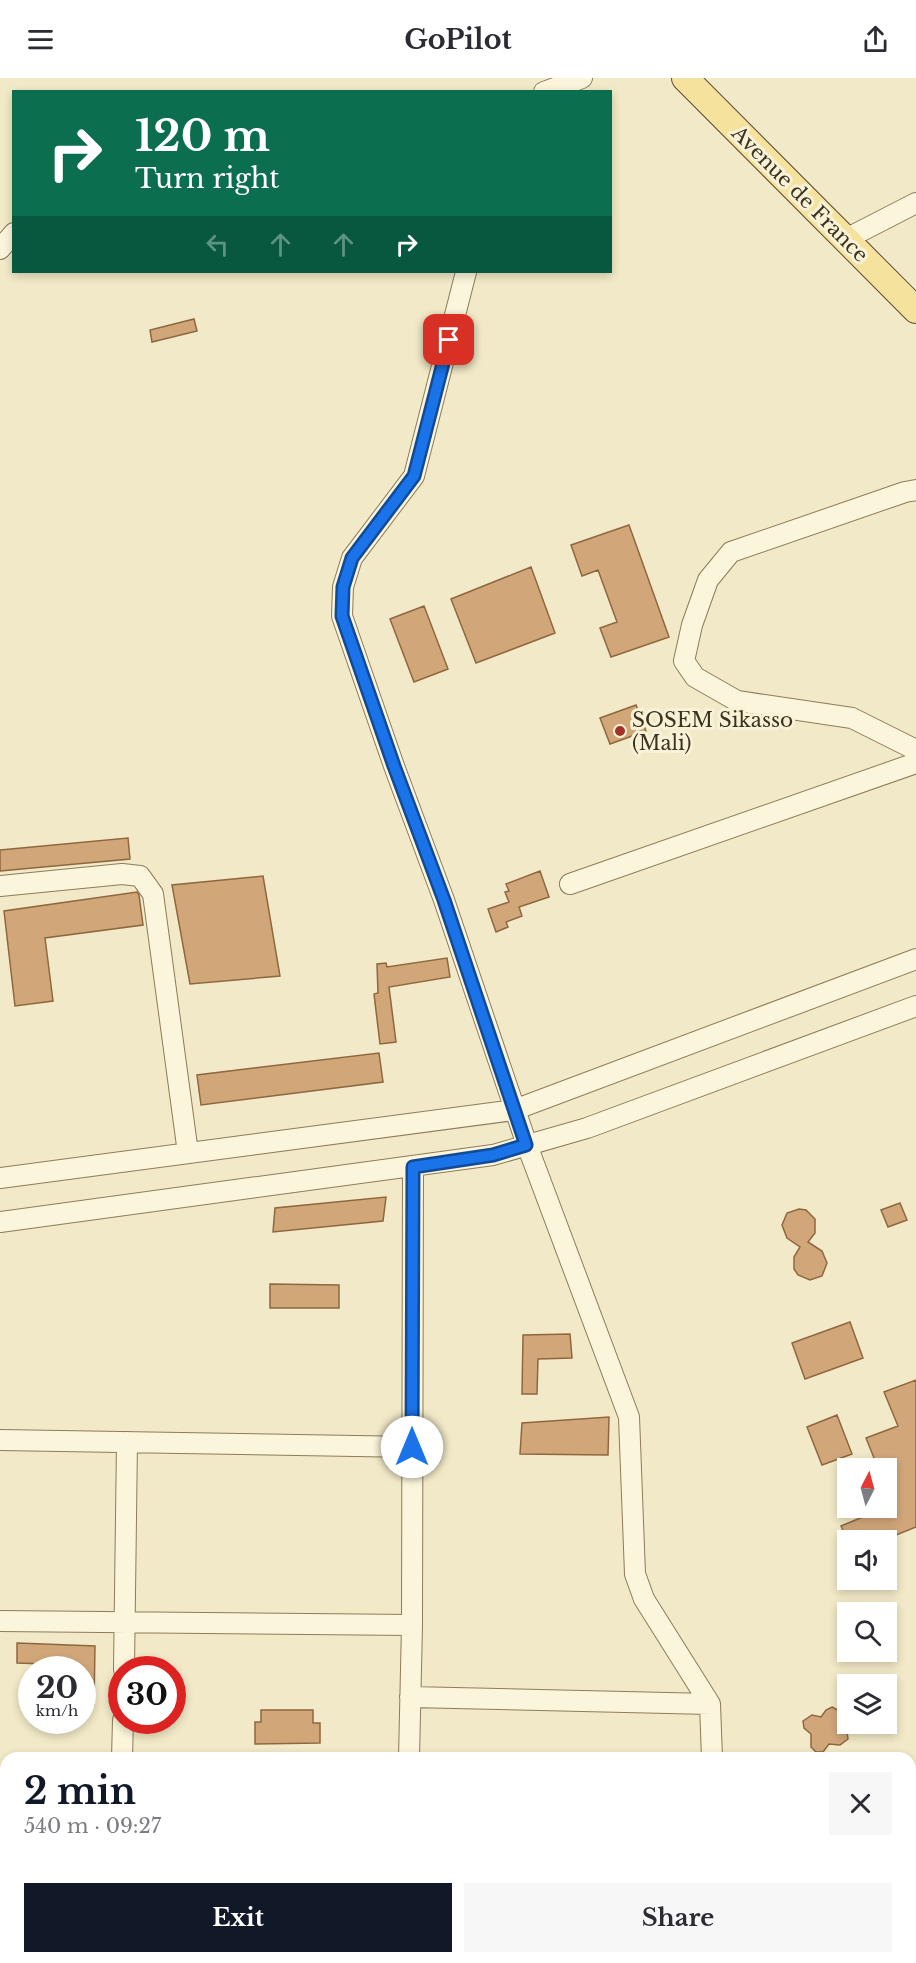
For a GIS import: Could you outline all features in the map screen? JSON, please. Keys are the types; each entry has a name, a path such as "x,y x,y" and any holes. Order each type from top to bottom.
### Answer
{"main road":[{"name":"Avenue de France","path":"685,78 916,310"}],"street":[{"path":"549,90 582,78"},
{"path":"846,239 916,203"},
{"path":"0,223 6,242"},
{"path":"466,273 414,476 352,558 343,587 342,616 444,900 526,1145 629,1417 635,1574 644,1599 710,1704 712,1752"},
{"path":"916,490 904,492 731,552 708,580 692,625 684,661 694,677 737,700 852,718 916,750"},
{"path":"570,884 916,763"},
{"path":"0,886 122,874 141,876 153,894 188,1153"},
{"path":"0,1178 514,1110 916,959"},
{"path":"0,1222 493,1155 587,1128 916,1006"},
{"path":"409,1752 412,1625 413,1167"},
{"path":"0,1440 412,1447"},
{"path":"124,1656 127,1442"},
{"path":"0,1621 412,1625"},
{"path":"410,1697 710,1704"},
{"path":"122,1752 123,1734"}],"building":[{"path":"194,319 197,331 152,342 150,330"},
{"path":"629,525 669,637 611,657 600,628 617,622 598,570 582,576 571,545"},
{"path":"531,567 555,633 476,663 451,599"},
{"path":"424,606 448,669 414,682 390,619"},
{"path":"636,705 646,731 610,744 600,718"},
{"path":"128,838 130,859 0,871 0,850"},
{"path":"540,871 549,897 519,907 522,916 506,922 508,927 496,932 488,909 509,902 505,892 509,891 506,884"},
{"path":"263,876 280,976 190,984 172,885"},
{"path":"137,892 143,925 45,938 53,1001 15,1006 4,911"},
{"path":"447,958 450,977 389,987 396,1042 380,1044 374,994 378,993 377,964 386,963 387,967"},
{"path":"379,1053 383,1082 201,1105 197,1075"},
{"path":"386,1197 383,1221 273,1232 275,1208"},
{"path":"900,1203 907,1220 888,1227 881,1210"},
{"path":"799,1209 806,1210 815,1219 815,1233 808,1242 822,1251 827,1263 822,1276 810,1280 798,1275 794,1269 794,1257 800,1247 787,1238 782,1225 787,1213"},
{"path":"270,1284 339,1285 339,1308 270,1308"},
{"path":"850,1322 863,1358 805,1379 792,1343"},
{"path":"570,1334 572,1358 538,1359 537,1394 522,1394 523,1335"},
{"path":"916,1380 916,1527 897,1535 897,1530 843,1530 841,1526 860,1518 897,1518 897,1458 874,1458 866,1438 898,1426 884,1392"},
{"path":"837,1415 852,1454 822,1465 807,1427"},
{"path":"609,1417 608,1455 520,1454 522,1423"},
{"path":"17,1643 95,1646 95,1656 18,1656 17,1663"},
{"path":"832,1707 837,1710 837,1734 847,1734 848,1739 840,1745 829,1744 823,1752 816,1752 811,1747 811,1734 804,1728 803,1721 812,1715 821,1717 826,1710"},
{"path":"261,1710 313,1710 313,1723 320,1723 320,1743 255,1744 255,1722 261,1722"}],"place":[{"name":"SOSEM Sikasso (Mali)","path":"620,731"}],"route":[{"path":"412,1447 413,1167 493,1155 526,1145 444,900 342,616 343,587 352,558 414,476 449,340"}]}
